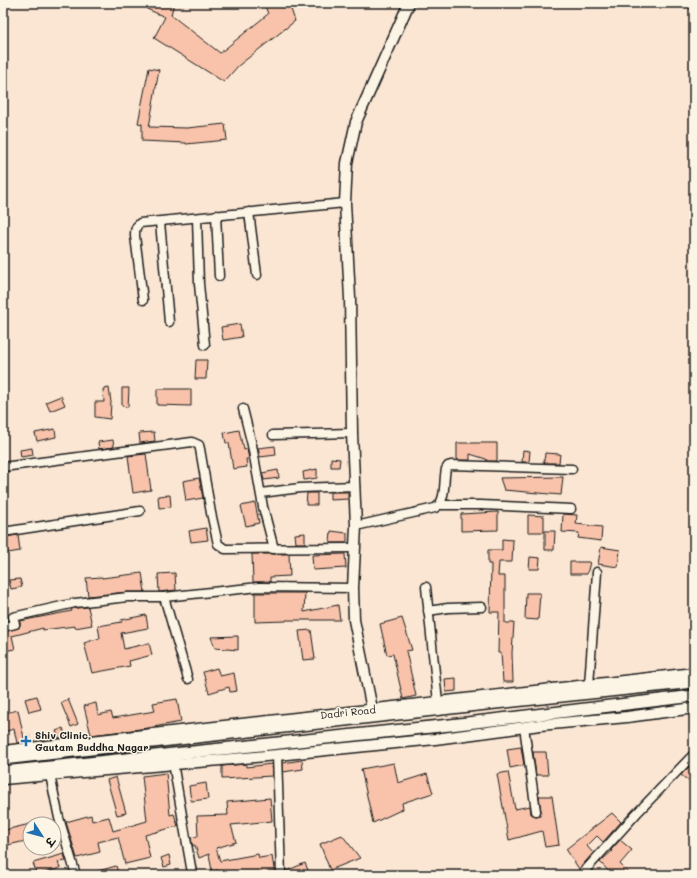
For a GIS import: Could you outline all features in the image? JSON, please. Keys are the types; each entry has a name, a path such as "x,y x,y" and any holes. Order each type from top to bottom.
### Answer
{"main road":[{"path":"3,759 494,703 694,682"},
{"path":"3,772 450,726 694,696"}],"street":[{"path":"372,709 354,620 353,588 356,526 352,433 350,298 345,203 347,163 356,122 409,3"},
{"path":"143,300 135,230 140,223 345,203"},
{"path":"249,212 257,275"},
{"path":"216,215 219,276"},
{"path":"197,218 199,284 205,345"},
{"path":"160,222 169,322"},
{"path":"243,409 274,549"},
{"path":"273,435 352,433"},
{"path":"3,467 192,442 199,445 218,544 225,549 354,548"},
{"path":"440,505 442,500 445,473 448,466 572,469"},
{"path":"261,493 300,488 355,486"},
{"path":"356,526 435,508 440,505 481,505 570,509"},
{"path":"3,532 140,512"},
{"path":"589,685 597,572"},
{"path":"426,587 438,702"},
{"path":"3,626 15,624 13,617 75,603 128,597 164,597 259,588 353,588"},
{"path":"164,597 188,679"},
{"path":"428,611 448,608 482,607"},
{"name":"Dadri Road","path":"3,751 694,673"},
{"path":"3,779 277,755 435,739 524,727 628,717 694,708"},
{"path":"524,727 536,811"},
{"path":"586,873 637,813 694,754"},
{"path":"277,755 282,875"},
{"path":"173,763 192,873"},
{"path":"50,775 76,875"}],"building":[{"path":"149,3 174,3 171,15 220,53 268,14 264,3 289,3 295,21 238,66 224,82 154,38 165,17 147,9"},
{"path":"149,68 159,70 149,127 187,128 225,124 227,140 186,144 142,141 142,124 138,123"},
{"path":"240,324 242,337 223,340 221,327"},
{"path":"196,360 207,360 206,379 195,379"},
{"path":"109,388 111,402 110,419 95,417 95,402 104,402 103,389"},
{"path":"122,388 129,388 128,407 122,406"},
{"path":"157,389 191,389 191,406 157,405"},
{"path":"61,396 65,405 50,411 46,402"},
{"path":"55,429 56,437 37,441 35,433"},
{"path":"239,430 244,450 247,449 249,459 246,459 247,467 233,469 229,443 226,443 224,433"},
{"path":"154,432 155,441 140,443 139,433"},
{"path":"113,440 114,447 99,449 98,442"},
{"path":"457,443 497,443 497,461 487,461 486,459 470,454 470,460 457,460"},
{"path":"275,446 276,455 260,457 258,448"},
{"path":"32,448 33,455 21,457 20,450"},
{"path":"523,450 530,451 529,462 522,462"},
{"path":"545,453 560,454 559,463 544,463"},
{"path":"146,454 151,490 133,493 128,456"},
{"path":"331,458 340,459 339,467 331,467"},
{"path":"317,469 317,478 304,480 303,472"},
{"path":"278,470 279,478 264,480 262,473"},
{"path":"563,477 561,495 504,490 500,478"},
{"path":"199,478 203,498 186,501 183,481"},
{"path":"330,492 348,492 348,499 330,500"},
{"path":"307,493 317,493 317,505 306,505"},
{"path":"170,495 171,507 159,508 158,496"},
{"path":"255,503 259,523 246,526 241,506"},
{"path":"498,512 498,530 461,531 461,514"},
{"path":"563,514 577,515 576,524 602,527 601,541 578,538 579,533 562,532"},
{"path":"528,515 544,516 544,532 528,532"},
{"path":"206,528 208,540 191,542 189,531"},
{"path":"331,531 347,533 347,543 330,543"},
{"path":"545,531 555,531 554,550 545,550"},
{"path":"305,533 305,543 296,543 295,534"},
{"path":"18,535 20,551 8,553 5,537"},
{"path":"502,539 513,540 512,562 499,562 498,576 505,576 505,623 514,623 512,653 513,682 503,682 501,653 498,653 499,612 490,612 491,564 488,564 488,550 502,550"},
{"path":"601,547 620,550 618,567 598,564"},
{"path":"252,554 289,554 290,576 270,577 270,582 253,582"},
{"path":"345,554 346,568 313,570 312,555"},
{"path":"530,557 540,558 539,569 529,569"},
{"path":"570,562 590,562 587,574 570,574"},
{"path":"142,573 145,592 127,592 88,596 86,578 102,578"},
{"path":"175,573 176,590 159,592 158,574"},
{"path":"20,579 22,587 11,589 9,580"},
{"path":"255,593 305,593 304,612 338,605 340,620 286,620 255,622"},
{"path":"526,593 540,593 538,620 525,619"},
{"path":"88,607 92,625 75,628 75,626 43,630 43,628 12,636 15,649 3,651 3,632 19,628 20,621 72,611 71,609"},
{"path":"146,615 148,628 121,633 124,649 149,643 152,655 129,661 130,666 92,673 84,643 100,638 98,626 122,622 121,620"},
{"path":"402,618 412,650 406,651 416,696 403,699 393,654 387,655 380,624"},
{"path":"311,630 315,659 303,660 299,631"},
{"path":"238,636 238,650 215,648 211,637"},
{"path":"217,668 220,676 234,673 237,691 230,692 229,687 209,693 203,672"},
{"path":"456,678 456,691 446,692 445,679"},
{"path":"37,696 41,709 29,712 25,699"},
{"path":"68,699 78,724 71,727 61,703"},
{"path":"177,699 181,722 148,728 91,735 84,706 96,703 98,715 111,712 113,718 155,711 153,703"},
{"path":"18,710 24,738 29,736 30,741 17,743 14,729 3,732 3,718 6,717 5,713"},
{"path":"63,728 66,737 59,738 56,731"},
{"path":"521,747 524,765 510,768 507,749"},
{"path":"533,752 546,752 548,775 536,775"},
{"path":"302,760 303,769 283,772 283,763"},
{"path":"694,762 694,785 681,775"},
{"path":"394,763 398,783 427,774 433,793 402,803 403,809 373,823 361,769"},
{"path":"246,764 246,767 272,764 272,776 222,779 222,766"},
{"path":"508,772 515,809 530,806 531,814 537,816 540,815 541,811 539,796 552,796 559,845 545,847 542,831 509,840 497,774"},
{"path":"166,773 170,815 174,814 178,826 145,835 150,858 125,864 118,837 98,842 100,852 77,858 66,822 91,815 92,821 109,817 113,831 147,821 142,776"},
{"path":"116,777 126,813 117,815 107,780"},
{"path":"206,783 208,799 191,801 189,786"},
{"path":"270,798 272,821 231,825 236,842 216,848 220,861 258,854 259,858 272,856 275,875 268,875 268,872 250,875 219,875 218,870 212,871 209,854 199,858 195,845 193,846 192,843 191,838 198,836 197,816 228,815 227,802"},
{"path":"612,813 621,822 603,842 597,836 587,846 593,853 579,869 566,849"},
{"path":"22,826 22,842 8,845 5,830"},
{"path":"342,835 360,858 330,870 320,844"},
{"path":"620,840 632,850 620,864 631,875 612,875 600,862 612,851 611,850"},
{"path":"64,854 66,861 58,862 60,868 37,875 33,863 62,856"},
{"path":"169,855 171,865 164,867 161,858"},
{"path":"305,863 310,875 286,875 286,871"},
{"path":"116,866 119,875 92,875 91,873"}],"place":[{"name":"Shiv Clinic, Gautam Buddha Nagar","path":"26,741"}]}
